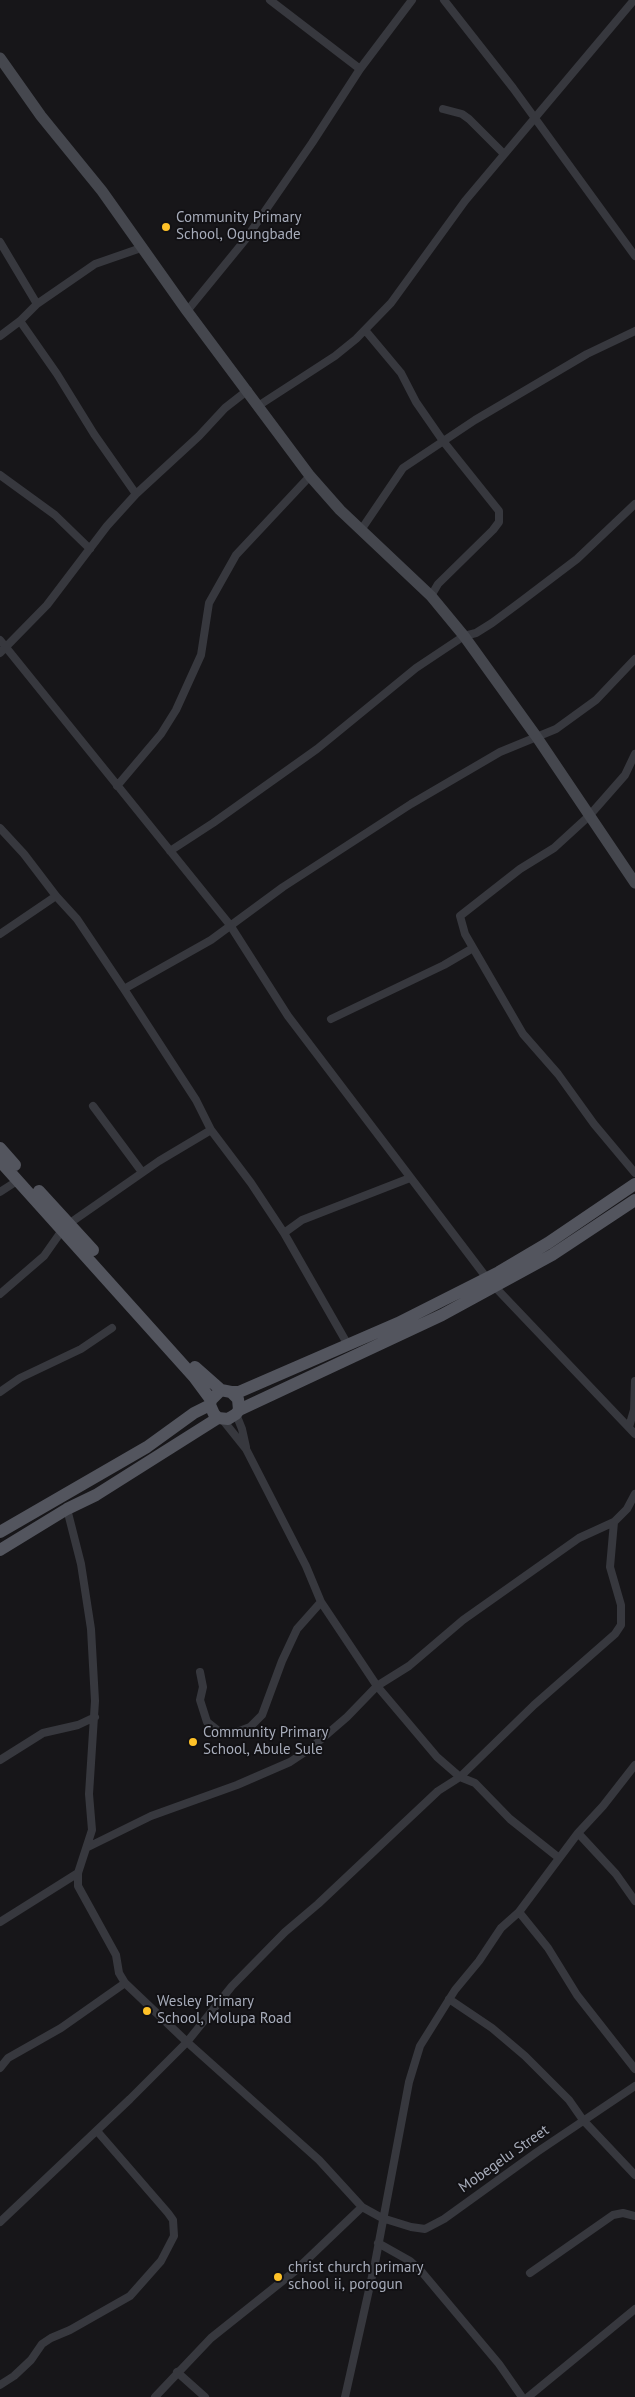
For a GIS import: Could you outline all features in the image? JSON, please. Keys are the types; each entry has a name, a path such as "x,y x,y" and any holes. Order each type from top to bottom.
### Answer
{"main road":[{"path":"0,1148 194,1377 210,1403 214,1414 220,1419"},
{"path":"0,1161 18,1181 67,1226 172,1342 226,1391 238,1399 237,1412"},
{"path":"0,1550 68,1509 96,1495 220,1419 419,1327 491,1282 635,1184"},
{"path":"0,1532 147,1447 226,1391 239,1392 552,1255 635,1200"}],"street":[{"path":"270,0 360,69"},
{"path":"187,311 245,240 360,69 412,0"},
{"path":"444,0 470,31 635,256"},
{"path":"258,406 336,356 365,330 391,302 465,201 634,0"},
{"path":"0,58 41,116 102,191 141,248 310,476 340,510 431,596 464,636 536,736 635,883"},
{"path":"443,109 462,114 469,119 504,154"},
{"path":"0,242 37,304"},
{"path":"0,336 20,321 37,304 95,264 141,248"},
{"path":"20,321 58,374 94,434 136,494"},
{"path":"365,330 401,373 416,402 443,441 498,511 500,522 438,584 431,596"},
{"path":"361,530 403,468 443,441 586,354 635,331"},
{"path":"0,653 47,605 90,548 136,494 199,436 225,408 248,390"},
{"path":"0,475 55,515 90,548"},
{"path":"117,786 161,734 176,710 200,655 209,603 236,555 310,476"},
{"path":"170,851 213,823 317,749 378,697 416,668 464,636 476,633 492,623 570,564 635,504"},
{"path":"0,640 230,925 288,1016 491,1282 635,1434"},
{"path":"124,989 211,940 349,843 411,804 500,752 556,729 596,700 635,659"},
{"path":"635,754 625,775 590,816 554,848 514,874 460,916 465,934 523,1034 558,1074 635,1174"},
{"path":"0,828 24,854 56,896 77,919 196,1100 211,1130 251,1183 284,1233 348,1345"},
{"path":"0,934 56,896"},
{"path":"331,1019 444,965 473,948"},
{"path":"92,1106 142,1172"},
{"path":"0,1294 44,1256 67,1226 142,1172 211,1130"},
{"path":"284,1233 302,1220 410,1178"},
{"path":"0,1192 18,1181"},
{"path":"0,1392 20,1378 81,1349 112,1328"},
{"path":"629,1427 634,1410 635,1381"},
{"path":"237,1412 246,1449"},
{"path":"220,1419 246,1449 306,1566 321,1602 377,1686 437,1757 460,1777 475,1783 510,1819 559,1858"},
{"path":"88,1846 151,1816 237,1785 290,1762 311,1748 348,1716 377,1686 409,1666 464,1620 579,1538 614,1522 627,1509 635,1494"},
{"path":"0,2068 8,2058 61,2028 126,1983 119,1973 116,1955 78,1886 78,1873 92,1830 90,1794 95,1717 92,1629 81,1564 68,1509"},
{"path":"0,2222 97,2131 187,2042 232,1986 285,1932 318,1904 438,1790 460,1777 534,1705 607,1642 621,1625 621,1605 610,1567 614,1522"},
{"path":"200,1672 203,1687 200,1700 207,1722 221,1733 237,1732 250,1727 262,1715 282,1661 297,1629 321,1602"},
{"path":"0,1760 43,1733 78,1725 95,1717"},
{"path":"345,2397 378,2243 412,2067 420,2046 449,1999 479,1961 500,1928 519,1912 578,1833 603,1806 635,1765"},
{"path":"578,1833 616,1874 635,1901"},
{"path":"0,1922 78,1873"},
{"path":"519,1912 548,1948 577,1995 635,2069"},
{"name":"Mobegelu Street","path":"126,1983 187,2042 319,2160 362,2207 382,2218 411,2227 425,2229 432,2226 583,2120 635,2086"},
{"path":"449,1999 492,2028 525,2056 569,2100 583,2120 635,2175"},
{"path":"0,2385 14,2376 31,2360 42,2344 130,2296 161,2261 174,2236 173,2220 168,2213 97,2131"},
{"path":"155,2397 211,2338 295,2271 362,2207"},
{"path":"530,2273 612,2215 623,2213 635,2216"},
{"path":"378,2243 410,2261 420,2271 499,2364 522,2397"},
{"path":"528,2397 635,2309"},
{"path":"177,2372 206,2397"}],"place":[{"name":"Community Primary School, Ogungbade","path":"166,227"},
{"name":"Community Primary School, Abule Sule","path":"193,1742"},
{"name":"Wesley Primary School, Molupa Road","path":"147,2011"},
{"name":"christ church primary school ii, porogun","path":"278,2277"}]}
